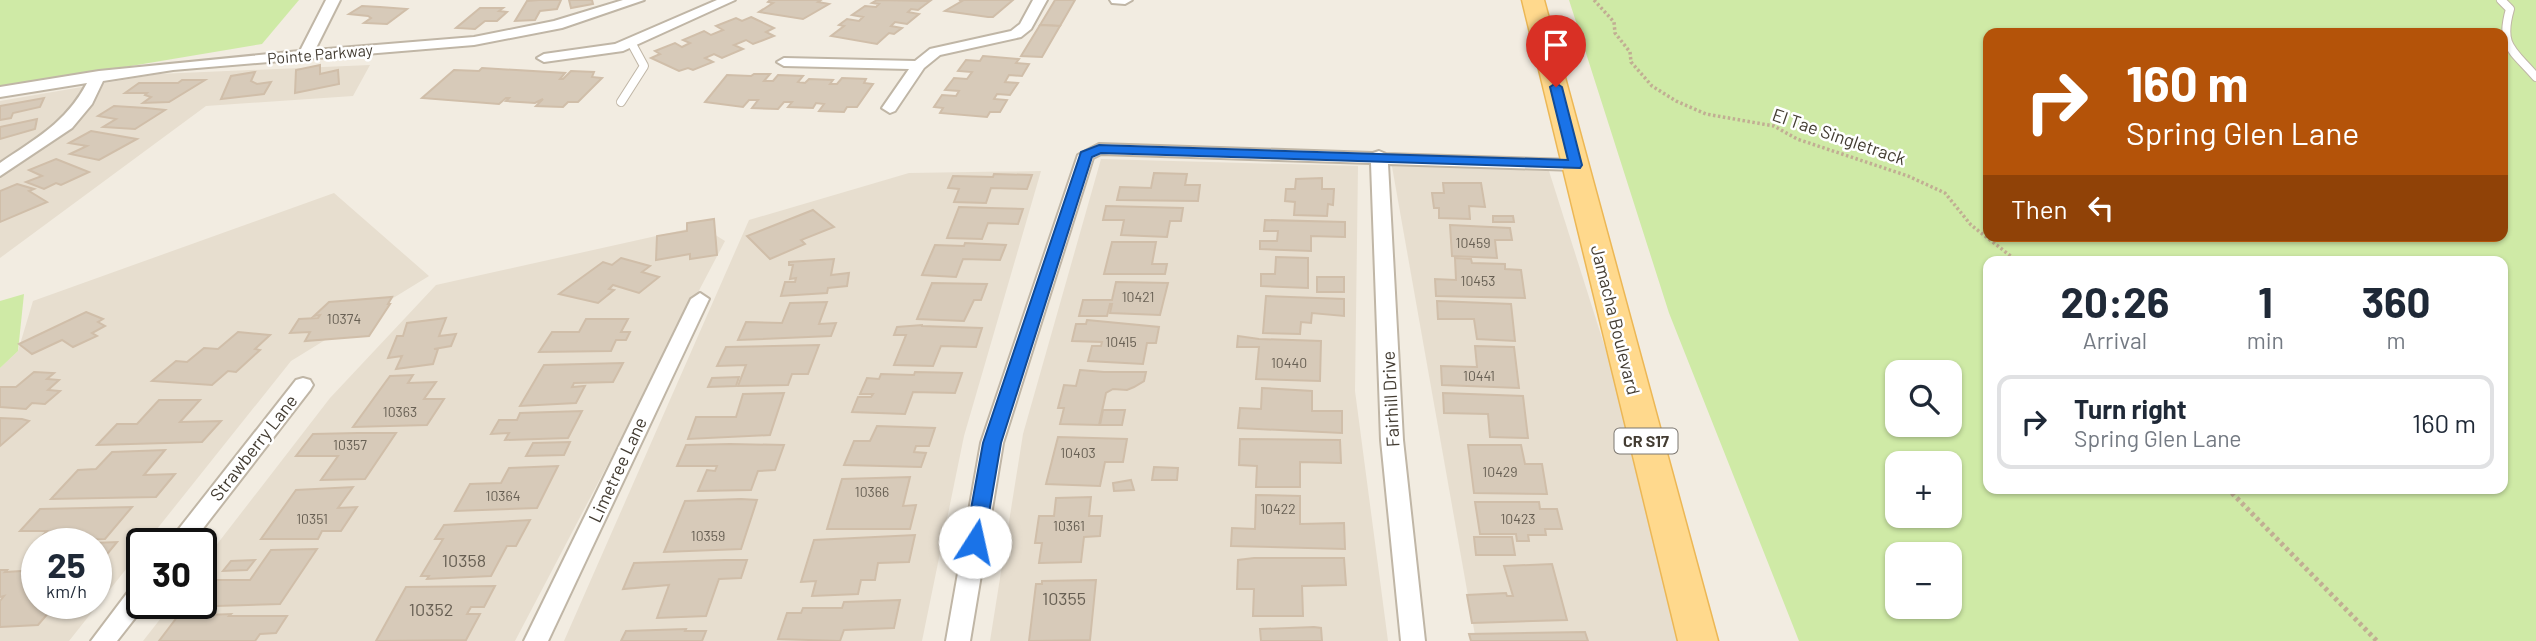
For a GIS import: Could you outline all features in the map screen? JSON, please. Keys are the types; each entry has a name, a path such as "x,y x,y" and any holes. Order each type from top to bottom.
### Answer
{"main road":[{"name":"Jamacha Boulevard","path":"1533,0 1698,641"}],"street":[{"path":"305,55 333,0"},
{"name":"Pointe Parkway","path":"0,92 173,66 493,38 557,25 637,0"},
{"path":"544,58 611,50 632,44 728,0"},
{"path":"890,108 919,65 935,52 1016,34 1026,26 1040,0"},
{"path":"1117,0 1125,0"},
{"path":"784,62 919,65"},
{"path":"0,171 66,125 84,104 99,75"},
{"path":"958,641 992,443 1086,155 1099,149 1379,156 1576,165"},
{"name":"Fairhill Drive","path":"1379,156 1392,440 1413,641"},
{"name":"Limetree Lane","path":"536,641 700,299"},
{"name":"Strawberry Lane","path":"191,528 303,385"},
{"path":"103,641 126,612"}],"lane":[{"path":"2501,0 2510,9 2505,28"},
{"path":"621,102 644,66 632,44"},
{"path":"2508,44 2536,77"}],"path":[{"name":"El Tae Singletrack","path":"1594,0 1614,22 1615,33 1630,52 1631,62 1652,86 1706,114 1774,126 1797,139 1908,176 1945,193 1971,225 1983,234"},
{"name":"El Tae Singletrack","path":"1993,242 2009,256"},
{"path":"2233,494 2376,641"}],"shaded area":[{"path":"370,65 353,96 206,106 0,258 0,101 158,74"},
{"path":"1101,159 1358,166 1355,391 1388,641 990,641 1023,434"},
{"path":"1391,161 1549,171 1698,641 1476,641"},
{"path":"1041,171 964,436 922,641 564,641 749,220 909,173"},
{"path":"334,193 429,276 291,361 158,528 126,528 126,569 112,587 112,528 21,528 21,619 86,619 69,641 0,641 0,368 18,351 33,301"},
{"path":"701,226 725,241 515,641 143,641 160,619 217,619 217,544 330,398 436,285"}],"green space":[{"path":"0,0 299,0 262,44 0,88"},
{"path":"1569,0 2536,0 2536,641 1799,641 1669,313"},
{"path":"24,294 18,351 0,368 0,301"}],"building":[{"path":"561,0 557,9 540,11 535,20 515,21 527,1"},
{"path":"569,0 592,0 593,4 571,8"},
{"path":"821,0 818,2 829,4 803,19 759,12 773,3 768,2"},
{"path":"877,0 930,1 918,10 911,9 908,12 919,14 907,24 895,22 891,26 902,28 894,34 889,33 877,44 831,36 844,26 839,25 847,19 859,21 863,17 852,15 865,6 876,7 879,4 872,3"},
{"path":"959,0 1013,0 993,17 945,11 962,1"},
{"path":"1055,0 1075,0 1060,26 1040,25"},
{"path":"362,6 407,9 387,24 364,23 371,18 349,14"},
{"path":"480,8 503,8 499,11 507,12 497,21 485,21 475,29 456,28"},
{"path":"751,17 774,28 766,32 774,36 753,44 746,40 734,45 743,49 722,58 714,54 705,58 713,62 693,70 688,68 679,71 651,58 660,54 655,51 675,43 682,47 690,43 683,40 704,31 711,35 723,30 716,26 736,18 742,21"},
{"path":"1040,25 1060,26 1042,57 1021,56"},
{"path":"983,56 1019,59 1016,63 1029,64 1022,76 1009,75 1005,82 1018,83 1010,95 997,94 994,99 1007,100 1000,112 990,112 987,117 940,113 943,108 934,107 942,95 956,96 959,91 945,90 954,78 967,79 972,72 958,71 966,60 980,61"},
{"path":"320,65 320,74 338,70 339,84 295,93 296,70"},
{"path":"482,68 565,73 560,79 571,71 594,72 592,77 602,78 578,102 568,102 563,107 536,106 543,99 535,103 506,101 509,98 506,98 499,104 422,98 454,70 479,71"},
{"path":"255,72 251,81 257,84 271,82 264,94 221,99 231,76"},
{"path":"770,74 764,81 773,81 778,75 803,76 798,82 805,83 809,79 833,80 830,84 837,84 842,78 866,79 864,83 873,84 857,107 847,107 844,112 819,111 824,104 816,103 813,108 788,107 792,102 784,102 778,109 752,108 758,100 749,100 743,107 705,102 727,75"},
{"path":"182,80 205,80 169,102 143,103 151,97 145,95 147,93 125,93 139,83 178,83"},
{"path":"44,98 40,107 13,113 11,118 0,120 0,106"},
{"path":"114,106 165,110 135,129 103,127 116,119 98,116"},
{"path":"37,119 35,129 0,139 0,127"},
{"path":"91,131 137,139 99,160 70,154 87,146 69,143"},
{"path":"56,159 89,172 61,185 56,183 44,189 26,182 42,176 29,170"},
{"path":"1154,173 1187,174 1185,185 1200,185 1198,201 1117,200 1120,187 1151,188"},
{"path":"994,174 1032,175 1027,189 991,188 986,203 954,202 959,189 948,188 953,176 993,177"},
{"path":"1322,178 1322,189 1334,189 1333,205 1328,204 1327,216 1294,215 1295,202 1285,201 1286,189 1295,189 1296,179"},
{"path":"1443,183 1481,183 1485,207 1469,206 1470,219 1439,218 1439,208 1434,208 1432,193 1444,193"},
{"path":"17,184 34,189 29,191 47,202 0,222 0,191"},
{"path":"1106,206 1183,208 1181,221 1170,221 1167,237 1121,235 1124,220 1103,220"},
{"path":"959,207 1023,209 1018,224 988,223 982,239 947,238"},
{"path":"813,210 834,227 801,240 805,244 770,259 747,236"},
{"path":"1493,216 1513,216 1514,222 1493,222"},
{"path":"714,219 717,255 690,259 690,254 656,260 657,236 687,231 687,223"},
{"path":"1265,220 1345,222 1345,237 1311,236 1311,251 1260,249 1260,241 1277,241 1278,231 1264,231"},
{"path":"1450,225 1510,228 1512,240 1495,240 1497,258 1452,256"},
{"path":"1112,242 1156,242 1152,264 1167,264 1165,274 1104,274"},
{"path":"965,243 1006,245 1000,260 963,259 956,277 922,275 935,245 964,246"},
{"path":"1276,257 1308,258 1308,288 1261,286 1261,274 1275,274"},
{"path":"621,258 650,266 642,272 659,277 639,293 613,285 609,289 614,290 598,303 559,294 603,262 612,265"},
{"path":"1455,258 1471,259 1472,263 1505,264 1505,269 1521,270 1525,298 1436,296 1435,279 1456,280"},
{"path":"834,259 831,275 849,273 847,286 828,288 827,293 781,296 785,282 795,282 796,278 790,279 793,265 789,265 789,262"},
{"path":"1317,277 1344,277 1344,292 1317,292"},
{"path":"1116,282 1168,283 1160,315 1110,313 1110,304 1107,316 1079,316 1083,300 1112,300"},
{"path":"932,283 987,284 981,300 974,300 964,321 917,319"},
{"path":"1266,296 1344,299 1344,316 1312,313 1311,323 1301,322 1300,334 1263,333"},
{"path":"392,297 369,336 305,341 310,332 290,333 299,319 318,318 320,315 314,316 329,302"},
{"path":"1437,301 1511,304 1515,341 1477,339 1474,319 1438,319"},
{"path":"827,302 819,324 836,323 831,336 738,340 746,322 782,323 790,303"},
{"path":"86,312 103,319 98,322 105,326 92,333 97,336 73,347 62,340 32,354 19,344"},
{"path":"446,318 439,336 456,334 451,346 434,349 438,349 433,364 396,369 402,356 388,358 397,336 403,336 407,323"},
{"path":"586,319 628,319 621,332 630,332 626,340 616,340 611,351 539,352 552,332 579,332"},
{"path":"1087,320 1159,327 1156,343 1147,343 1143,364 1088,361 1092,346 1101,346 1102,342 1072,341 1076,324 1086,324"},
{"path":"922,325 982,328 976,347 941,346 933,366 894,365 906,335 894,335 897,327"},
{"path":"238,332 270,335 255,349 260,350 236,372 228,371 212,385 152,381 176,361 187,362 204,348 218,349"},
{"path":"1238,336 1321,341 1320,381 1256,379 1259,347 1237,347"},
{"path":"819,345 808,374 792,374 788,385 738,386 746,365 717,366 726,347"},
{"path":"1475,346 1514,347 1519,388 1442,385 1441,366 1477,367"},
{"path":"623,363 613,382 574,383 572,387 585,386 576,403 520,406 544,365"},
{"path":"1080,370 1146,372 1144,381 1134,387 1127,390 1113,389 1106,393 1099,425 1060,424 1064,408 1058,408 1064,385 1076,386"},
{"path":"34,372 54,373 47,379 59,380 48,390 60,391 45,404 32,403 26,409 0,407 0,387 16,387"},
{"path":"915,372 962,373 955,393 913,392 905,414 852,412 858,397 871,397 873,394 860,394 867,378 879,379 881,374 914,375"},
{"path":"413,375 408,383 436,382 424,399 444,399 427,425 353,427 390,376"},
{"path":"739,377 736,386 708,387 712,378"},
{"path":"1262,388 1312,391 1312,411 1342,411 1342,433 1238,428 1240,408 1261,409"},
{"path":"784,393 770,435 688,439 696,417 736,417 743,394"},
{"path":"1443,393 1523,396 1528,438 1490,437 1488,414 1444,413"},
{"path":"159,400 200,400 180,422 221,421 202,442 97,445 117,424 137,424"},
{"path":"1103,410 1125,410 1122,425 1100,425"},
{"path":"582,411 568,438 505,440 509,433 491,434 499,420 517,420 520,413"},
{"path":"0,418 22,419 29,421 0,446"},
{"path":"877,426 935,428 929,446 916,446 914,452 926,453 921,467 844,465 854,441 870,441"},
{"path":"396,433 365,479 321,480 338,456 296,456 313,434"},
{"path":"1058,437 1127,439 1123,462 1105,462 1100,486 1046,484"},
{"path":"1240,439 1340,440 1341,463 1300,462 1300,487 1256,487 1257,466 1239,465"},
{"path":"570,442 564,455 526,456 533,443"},
{"path":"686,445 784,445 775,470 758,471 751,490 698,491 707,470 715,471 717,466 677,466"},
{"path":"1468,445 1521,445 1525,464 1542,464 1547,494 1474,493"},
{"path":"165,450 144,475 175,474 156,497 51,499 78,470 96,469 112,452"},
{"path":"558,466 537,508 455,511 470,484 501,483 509,468"},
{"path":"1154,467 1178,468 1177,480 1152,480"},
{"path":"910,477 903,506 916,505 910,529 827,529 842,479"},
{"path":"1131,480 1134,490 1114,491 1113,483"},
{"path":"353,487 338,508 357,507 341,531 322,531 318,539 261,539 296,490"},
{"path":"1256,495 1300,496 1300,524 1344,523 1345,549 1231,546 1232,528 1255,529"},
{"path":"1091,497 1089,516 1102,516 1100,536 1084,537 1081,562 1039,563 1042,543 1035,543 1039,516 1054,516 1056,498"},
{"path":"757,500 741,549 664,552 685,501"},
{"path":"1475,502 1539,502 1540,509 1557,509 1562,529 1545,529 1546,535 1528,535 1529,541 1517,541 1516,534 1480,534"},
{"path":"132,507 112,531 112,528 23,528 40,509"},
{"path":"530,520 516,546 507,546 491,576 427,579 429,576 421,576 443,539 435,539 444,525"},
{"path":"915,535 909,562 878,563 875,580 861,580 858,594 812,596 816,581 801,582 814,540"},
{"path":"1474,537 1512,537 1515,555 1476,555"},
{"path":"317,549 280,604 217,606 217,580 250,580 271,550"},
{"path":"1344,558 1346,585 1302,586 1303,616 1253,616 1254,589 1237,589 1238,560"},
{"path":"255,560 247,570 223,571 231,561"},
{"path":"747,560 741,578 719,579 706,616 657,618 669,585 623,589 634,563"},
{"path":"1552,564 1567,620 1472,623 1467,595 1506,593 1507,596 1513,596 1504,566"},
{"path":"0,570 21,571 21,619 43,619 38,625 0,627 0,601 4,596 0,597"},
{"path":"1096,580 1090,640 1029,641 1036,584 1042,584 1042,581"},
{"path":"495,586 484,607 471,607 467,614 480,614 466,640 376,641 406,587"},
{"path":"900,600 894,628 844,630 840,641 778,639 787,613 801,613 803,608 842,608 844,602"},
{"path":"217,615 287,616 276,633 260,634 255,641 159,641 176,619 217,619"},
{"path":"1321,628 1322,641 1261,641 1260,629"},
{"path":"686,629 685,631 706,631 702,641 621,641 626,631"},
{"path":"1585,632 1588,641 1471,641 1469,634"}],"route":[{"path":"975,542 992,443 1086,155 1099,149 1379,156 1576,165 1556,87"}]}
